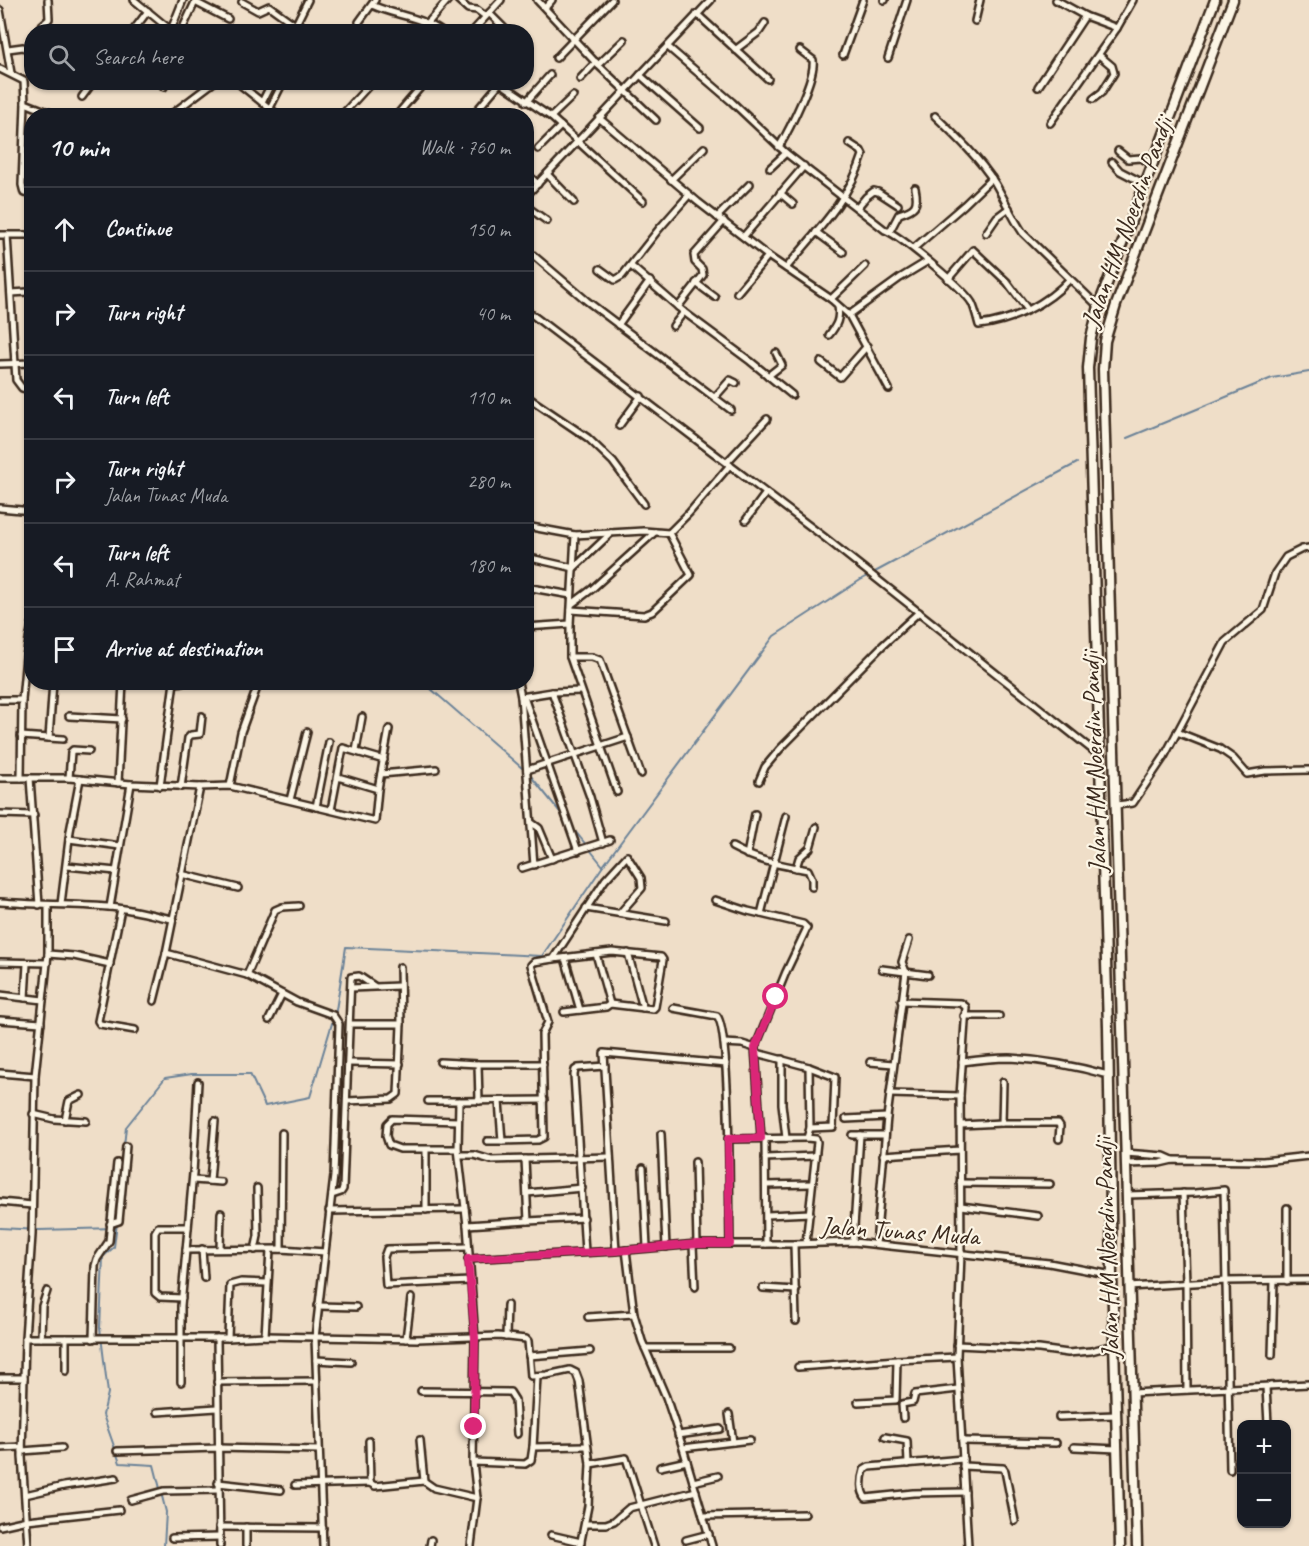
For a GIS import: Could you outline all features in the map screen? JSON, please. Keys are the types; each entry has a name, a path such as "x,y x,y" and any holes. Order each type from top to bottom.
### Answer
{"main road":[{"name":"Jalan HM Noerdin Pandji","path":"1120,1546 1088,368 1090,338 1099,307 1215,0"},
{"name":"Jalan HM Noerdin Pandji","path":"1137,1546 1103,375 1105,341 1150,212 1233,0"}],"street":[{"path":"43,24 49,19 48,0"},
{"path":"134,0 163,24"},
{"path":"174,24 183,0"},
{"path":"242,2 258,11 269,6 296,24 308,0"},
{"path":"429,22 448,0"},
{"path":"458,0 468,9 477,10 498,24"},
{"path":"479,24 501,0"},
{"path":"537,0 597,64 656,120"},
{"path":"546,8 552,0"},
{"path":"556,58 612,0"},
{"path":"534,188 711,0"},
{"path":"843,55 863,0"},
{"path":"888,58 907,0"},
{"path":"975,21 980,0"},
{"path":"1056,0 1085,16 1117,28"},
{"path":"1050,123 1099,55 1133,0"},
{"path":"185,24 196,1 228,19"},
{"path":"359,22 373,2 393,13 432,24"},
{"path":"0,10 11,73"},
{"path":"138,24 147,11"},
{"path":"697,14 768,79"},
{"path":"1038,87 1085,16"},
{"path":"735,50 759,32 765,23"},
{"path":"580,79 624,40"},
{"path":"668,47 786,153 857,208 914,248 971,301 980,325 1009,320 1061,289 1070,279"},
{"path":"8,49 24,48"},
{"path":"779,147 800,105 813,68 813,60 800,50"},
{"path":"1093,99 1102,92 1114,73 1112,66 1099,55"},
{"path":"0,69 11,73 24,82"},
{"path":"526,102 550,75"},
{"path":"640,75 700,128"},
{"path":"25,90 25,108"},
{"path":"82,97 87,90"},
{"path":"180,108 203,90"},
{"path":"247,90 270,108 279,90"},
{"path":"262,102 268,90"},
{"path":"348,108 364,90"},
{"path":"403,108 418,90"},
{"path":"479,108 494,90"},
{"path":"510,90 551,117 643,201"},
{"path":"551,117 573,96"},
{"path":"25,103 38,108"},
{"path":"935,116 970,150 992,178 1023,233 1099,307"},
{"path":"599,118 689,195 768,256 831,299 849,315 889,389"},
{"path":"538,149 561,126"},
{"path":"24,129 22,189 24,193"},
{"path":"786,268 844,198 856,177 863,155 849,143"},
{"path":"671,180 704,148"},
{"path":"1118,151 1128,159 1141,158 1152,164"},
{"path":"770,168 786,153"},
{"path":"1112,162 1120,171 1145,184"},
{"path":"744,236 804,166"},
{"path":"547,174 574,202"},
{"path":"914,248 992,178"},
{"path":"534,180 538,184"},
{"path":"717,217 750,184"},
{"path":"890,231 899,213 908,212 913,208 917,201 915,188"},
{"path":"857,208 874,191 897,205"},
{"path":"780,193 794,204"},
{"path":"600,269 611,278 617,279 631,266 689,195"},
{"path":"986,233 997,217 1009,208"},
{"path":"534,212 547,221"},
{"path":"678,307 704,273 694,262 694,255 724,221"},
{"path":"816,232 843,252"},
{"path":"24,235 3,235 11,293 16,380 24,388"},
{"path":"948,279 973,250 1007,282 1028,310"},
{"path":"534,256 587,301 731,410"},
{"path":"737,293 768,256"},
{"path":"849,315 928,261"},
{"path":"631,266 684,312 792,395"},
{"path":"831,299 865,266"},
{"path":"618,324 650,281"},
{"path":"696,283 715,297"},
{"path":"11,293 24,292"},
{"path":"829,334 840,316 838,306"},
{"path":"674,326 684,312"},
{"path":"534,316 855,561 1100,756"},
{"path":"822,362 840,377 867,346"},
{"path":"768,376 782,365 776,353"},
{"path":"0,364 24,363"},
{"path":"715,397 730,380 736,383"},
{"path":"619,426 640,396"},
{"path":"534,401 588,438 613,462 644,504"},
{"path":"534,527 575,535 669,533 689,513 768,419"},
{"path":"746,520 766,493"},
{"path":"0,508 24,510"},
{"path":"572,607 655,532"},
{"path":"574,568 610,533"},
{"path":"572,607 644,615 652,612 691,575 669,533"},
{"path":"575,535 570,657 617,792"},
{"path":"1117,805 1133,803 1164,757 1226,642 1263,610 1275,573 1286,557 1309,548"},
{"path":"534,559 574,568"},
{"path":"534,589 571,596"},
{"path":"759,781 765,767 780,749 919,612"},
{"path":"534,626 570,624"},
{"path":"570,657 592,657 600,660 641,774"},
{"path":"21,778 24,690"},
{"path":"49,738 52,690"},
{"path":"118,783 123,690"},
{"path":"160,786 173,690"},
{"path":"230,786 241,732 256,690"},
{"path":"520,690 578,851"},
{"path":"522,697 552,692 581,691"},
{"path":"552,692 590,797 603,843"},
{"path":"522,697 534,865"},
{"path":"0,700 22,700"},
{"path":"69,716 122,719"},
{"path":"181,787 188,738 191,735 200,734 202,716"},
{"path":"356,751 362,717"},
{"path":"0,778 69,778 200,788 230,786 375,821 378,789 389,729"},
{"path":"290,800 307,732"},
{"path":"1177,732 1220,749 1233,758 1247,774 1265,771 1309,771"},
{"path":"21,736 63,739"},
{"path":"527,772 547,763 628,737"},
{"path":"316,807 329,742"},
{"path":"331,810 344,748 384,760"},
{"path":"69,778 71,752 73,750 89,751"},
{"path":"381,774 436,769"},
{"path":"338,777 378,789"},
{"path":"30,778 39,905"},
{"path":"61,904 69,839 80,779"},
{"path":"110,907 131,784"},
{"path":"153,1001 166,953 200,788"},
{"path":"0,814 34,815"},
{"path":"747,855 755,814"},
{"path":"762,914 786,816"},
{"path":"532,823 541,831 552,859"},
{"path":"796,868 799,858 810,848 816,827"},
{"path":"69,839 120,846"},
{"path":"522,868 610,840"},
{"path":"732,847 775,865 810,872 812,887"},
{"path":"554,959 605,880 627,856 641,878 642,888 620,913"},
{"path":"67,866 116,871"},
{"path":"181,874 238,888"},
{"path":"715,900 803,924 807,930 786,972 756,1051 765,1158 766,1244"},
{"path":"0,902 110,907 172,919"},
{"path":"28,1546 22,1449 25,1338 32,1235 35,1076 48,954 48,905"},
{"path":"246,975 275,910 282,907 299,906"},
{"path":"586,908 666,921"},
{"path":"121,909 99,1022 135,1030"},
{"path":"876,1244 885,1135 906,972 902,962 909,940"},
{"path":"487,1141 538,1140 544,1137 542,1034 548,1022 531,965 534,962 612,952 661,957 663,960 655,1007 610,1004 606,1007 564,1012"},
{"path":"166,953 246,975 300,1003 335,1017 339,1029 332,1195 315,1338 323,1546"},
{"path":"628,953 643,1008"},
{"path":"48,954 74,956 110,964"},
{"path":"596,954 610,1004"},
{"path":"565,958 580,1010"},
{"path":"0,962 47,963"},
{"path":"25,998 27,964"},
{"path":"347,1101 391,1099 397,1096 401,1024 400,967"},
{"path":"882,969 928,975"},
{"path":"332,1195 343,1189 351,977 354,975 367,979 374,986"},
{"path":"351,988 399,986"},
{"path":"268,1020 282,994"},
{"path":"0,995 44,1000"},
{"path":"901,1001 963,1003 966,1006 960,1096 961,1254 957,1357 968,1546"},
{"path":"674,1008 717,1016 722,1022 726,1064 730,1244"},
{"path":"964,1016 999,1016"},
{"path":"0,1020 41,1023"},
{"path":"350,1024 401,1024"},
{"path":"724,1043 742,1044 756,1051 835,1077 834,1127 810,1128"},
{"path":"616,1251 604,1053 726,1064"},
{"path":"962,1062 1007,1058 1066,1064 1108,1075"},
{"path":"782,1059 782,1104 786,1138"},
{"path":"440,1062 543,1064"},
{"path":"870,1062 893,1065"},
{"path":"349,1064 400,1064"},
{"path":"478,1064 479,1101"},
{"path":"585,1252 574,1072 578,1068 605,1066"},
{"path":"807,1138 810,1128 809,1067"},
{"path":"0,1073 35,1076"},
{"path":"181,1382 182,1298 193,1180 198,1082"},
{"path":"1002,1123 1003,1082"},
{"path":"890,1094 960,1096"},
{"path":"65,1120 69,1101 81,1095"},
{"path":"428,1101 544,1100"},
{"path":"459,1101 459,1152 475,1338 473,1462 477,1498 471,1546"},
{"path":"499,1101 502,1141"},
{"path":"33,1114 46,1118 86,1121"},
{"path":"846,1119 887,1117"},
{"path":"458,1121 397,1119 389,1121 386,1136 389,1145 400,1149 459,1152 491,1160 610,1157"},
{"path":"210,1181 215,1121"},
{"path":"961,1125 1058,1123 1060,1126 1059,1139"},
{"path":"281,1249 282,1133"},
{"path":"661,1134 666,1247"},
{"path":"852,1135 885,1135"},
{"path":"853,1242 860,1135"},
{"path":"728,1139 816,1139 806,1244"},
{"path":"95,1339 95,1266 97,1259 107,1246 126,1146"},
{"path":"426,1150 426,1210"},
{"path":"883,1155 960,1150"},
{"path":"1125,1153 1164,1156 1173,1160"},
{"path":"765,1158 815,1156"},
{"path":"1126,1164 1160,1163 1173,1160 1263,1161 1309,1156"},
{"path":"525,1159 528,1221"},
{"path":"694,1287 695,1162"},
{"path":"112,1225 117,1163"},
{"path":"643,1168 647,1247"},
{"path":"193,1180 220,1182"},
{"path":"960,1183 1050,1184"},
{"path":"766,1185 812,1184"},
{"path":"255,1250 258,1236 257,1188"},
{"path":"527,1193 582,1188"},
{"path":"1126,1195 1224,1190 1230,1470"},
{"path":"1183,1193 1187,1390"},
{"path":"0,1202 32,1205"},
{"path":"960,1206 1038,1216"},
{"path":"1287,1208 1287,1281"},
{"path":"329,1211 465,1209"},
{"path":"220,1249 221,1213"},
{"path":"767,1215 810,1213"},
{"path":"467,1225 584,1218"},
{"path":"182,1298 160,1297 155,1293 155,1232 158,1227 188,1227"},
{"name":"Jalan Tunas Muda","path":"468,1259 695,1244 853,1242 1049,1263 1112,1275"},
{"path":"794,1244 796,1321"},
{"path":"468,1247 387,1249 384,1257 386,1285 470,1281"},
{"path":"202,1249 204,1278"},
{"path":"186,1250 281,1249 325,1252"},
{"path":"265,1336 270,1250"},
{"path":"626,1250 633,1314 684,1448 712,1546"},
{"path":"1129,1287 1226,1281 1309,1280"},
{"path":"1272,1355 1274,1281"},
{"path":"228,1338 230,1285 241,1282 267,1283"},
{"path":"763,1288 796,1290"},
{"path":"41,1338 42,1306 47,1291"},
{"path":"406,1339 411,1298"},
{"path":"318,1305 356,1307"},
{"path":"506,1337 507,1305"},
{"path":"588,1317 633,1314"},
{"path":"25,1338 265,1336 526,1339 530,1374 537,1377 570,1370 576,1374 590,1464 588,1506 580,1544 551,1534"},
{"path":"66,1338 66,1371"},
{"path":"217,1338 220,1546"},
{"path":"957,1345 1040,1349 1068,1353 1091,1351 1114,1345"},
{"path":"645,1348 729,1348"},
{"path":"529,1356 590,1351"},
{"path":"798,1367 957,1357"},
{"path":"316,1360 351,1362"},
{"path":"858,1402 896,1400 897,1360"},
{"path":"473,1462 525,1464 531,1460 537,1377"},
{"path":"0,1378 24,1378"},
{"path":"217,1382 316,1381"},
{"path":"1132,1393 1309,1384"},
{"path":"1266,1387 1268,1420"},
{"path":"903,1418 902,1404 913,1402 915,1394 958,1389"},
{"path":"421,1391 510,1392 513,1395 517,1434"},
{"path":"157,1412 217,1408"},
{"path":"729,1414 733,1442"},
{"path":"1059,1416 1116,1415"},
{"path":"678,1435 720,1429"},
{"path":"885,1437 907,1441 908,1464"},
{"path":"420,1440 424,1481"},
{"path":"684,1448 750,1440"},
{"path":"369,1441 369,1484"},
{"path":"962,1442 1056,1443"},
{"path":"533,1447 586,1446"},
{"path":"0,1449 62,1448"},
{"path":"117,1451 218,1448 319,1450"},
{"path":"1074,1448 1117,1449"},
{"path":"590,1464 626,1458 654,1546"},
{"path":"963,1459 869,1467 864,1470 862,1477 865,1497 964,1492"},
{"path":"660,1467 687,1461"},
{"path":"963,1466 1003,1468 1015,1521"},
{"path":"693,1482 718,1476"},
{"path":"25,1495 116,1478"},
{"path":"295,1485 369,1484 375,1486 424,1481 434,1488 477,1498"},
{"path":"131,1500 164,1491 218,1486 281,1490"},
{"path":"585,1524 606,1524 614,1521 629,1508 696,1491"},
{"path":"0,1526 27,1520 119,1510"},
{"path":"703,1516 805,1514"},
{"path":"219,1527 323,1528"},
{"path":"246,1527 246,1546"},
{"path":"687,1540 709,1534"},
{"path":"172,1538 220,1537"}],"waterway":[{"path":"1127,438 1272,378 1309,372"},
{"path":"124,1146 126,1127 165,1078 192,1074 250,1074 265,1106 310,1097 336,1010 346,947 542,956 603,866 774,636 862,579 1077,463"},
{"path":"432,690 530,775 564,817"},
{"path":"571,826 603,866"},
{"path":"117,1223 114,1247 103,1257 100,1328 108,1393 103,1415 120,1463 154,1465 166,1512 164,1546"},
{"path":"0,1228 39,1230 116,1228"}],"route":[{"path":"474,1427 475,1338 468,1259 697,1244 730,1244 728,1139 761,1138 755,1048 776,997"}]}
